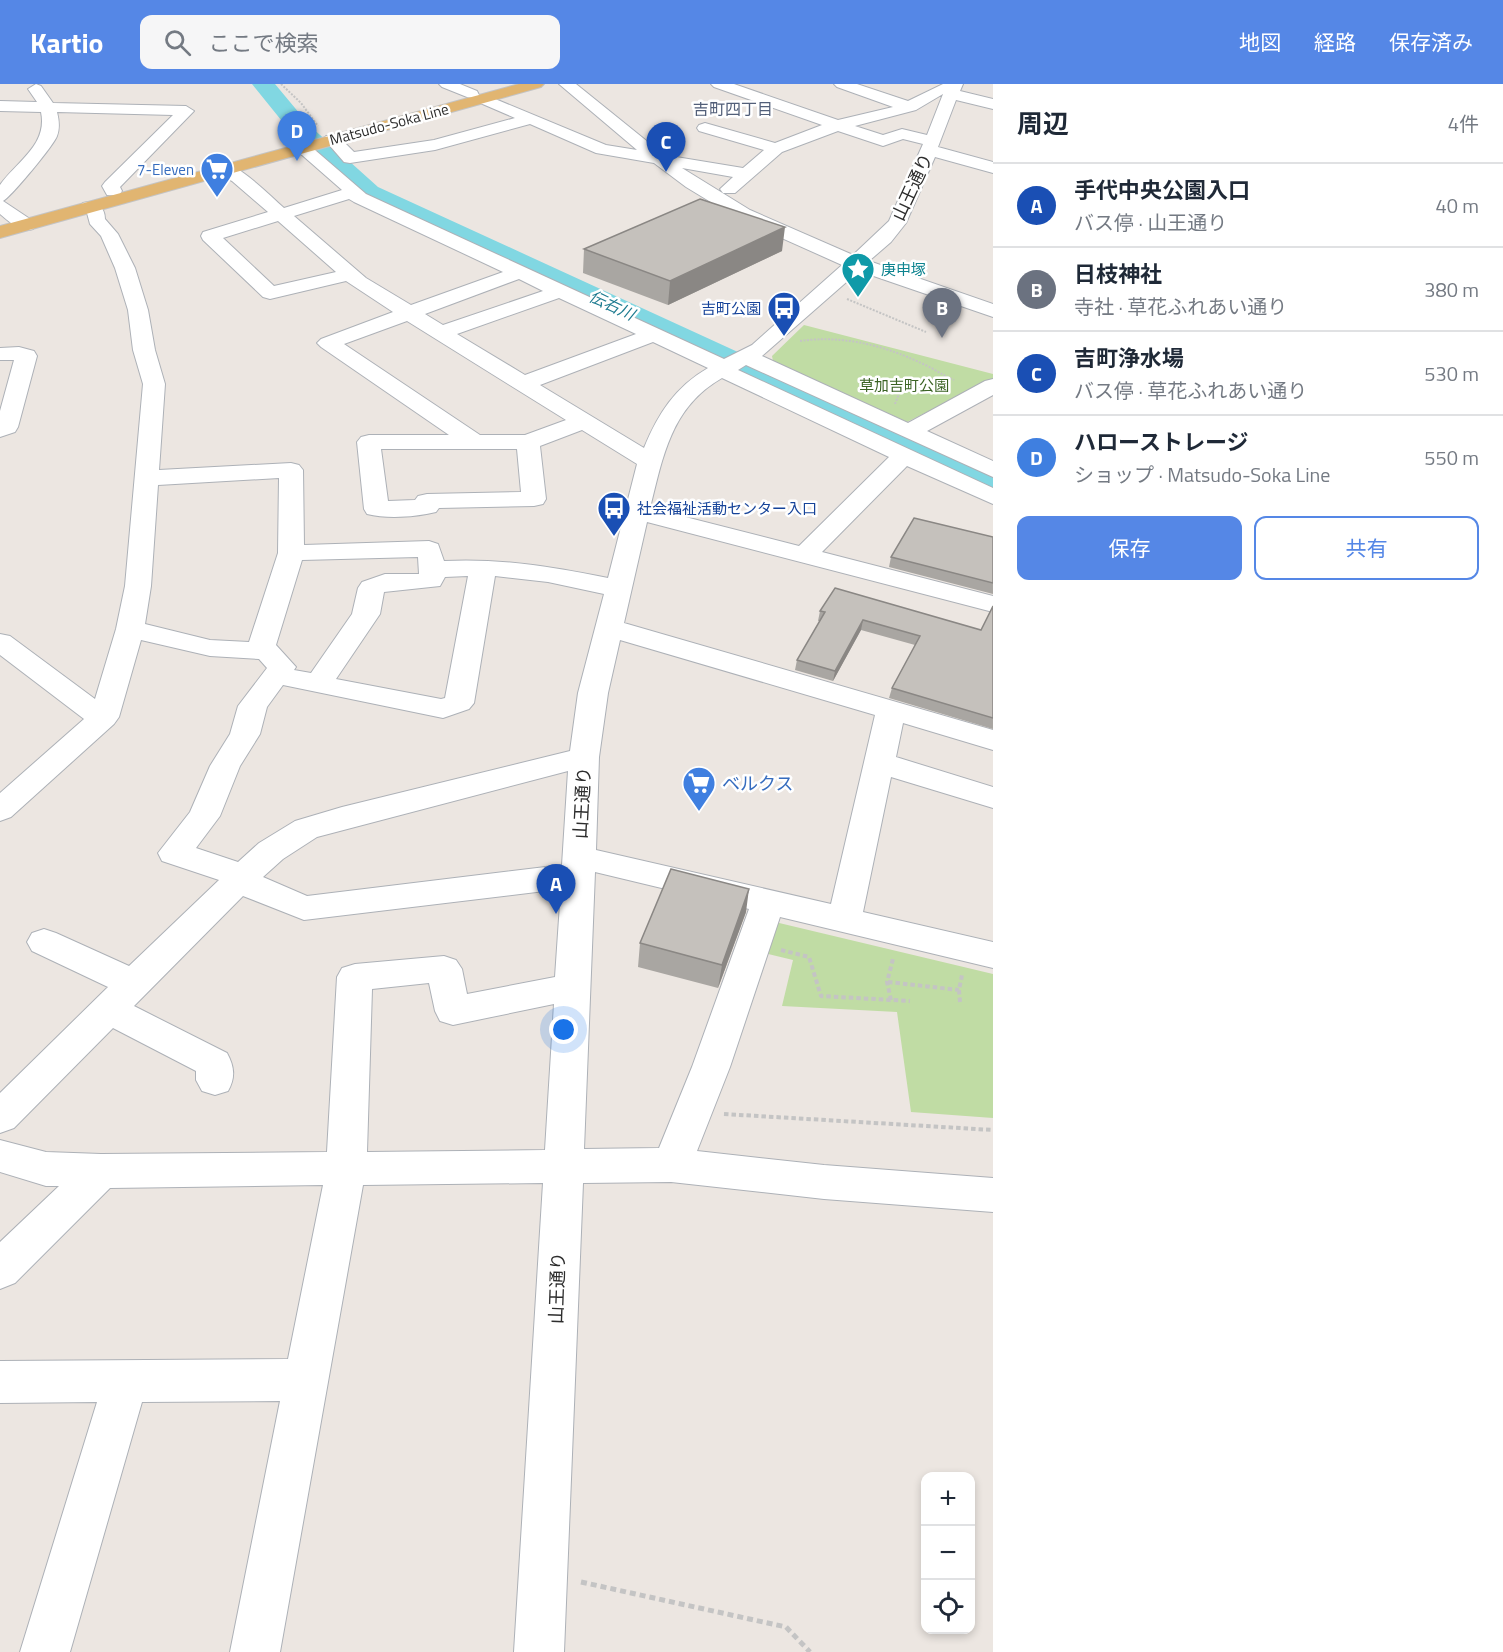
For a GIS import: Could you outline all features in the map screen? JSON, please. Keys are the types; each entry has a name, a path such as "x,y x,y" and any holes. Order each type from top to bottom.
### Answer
{"main road":[{"name":"Matsudo-Soka Line","path":"477,97 509,84"},
{"name":"Matsudo-Soka Line","path":"14,222 89,207 298,145 327,134 536,84"},
{"name":"Matsudo-Soka Line","path":"0,232 14,222 114,191 219,167"}],"street":[{"path":"0,197 43,146 51,123 49,106 32,84"},
{"path":"447,84 603,149 747,174"},
{"path":"567,84 711,195 769,226 856,262 993,311"},
{"path":"719,84 883,141 902,134 946,153 993,168"},
{"path":"842,84 910,106"},
{"path":"918,87 949,89 993,104"},
{"path":"711,195 724,193 776,148 838,125 910,106 949,89"},
{"name":"山王通り","path":"539,1652 541,1574 555,1361 562,1167 584,757 593,693 650,462 667,419 676,405 698,384 733,364 884,238 897,223 912,195 949,89"},
{"path":"327,134 350,158 435,145 594,105"},
{"path":"0,106 186,111 111,186 114,191"},
{"path":"705,128 776,148"},
{"path":"539,142 575,138"},
{"path":"298,145 351,189 351,193"},
{"path":"372,155 389,169"},
{"path":"219,167 238,177 348,275 650,462"},
{"path":"348,275 270,293 210,236 351,193 518,273 653,334 910,431 993,470"},
{"path":"0,206 14,222"},
{"path":"0,810 102,718 130,629 138,586 154,384 144,350 138,310 125,268 109,234 96,220 96,211 89,207"},
{"path":"473,441 328,343 518,273"},
{"path":"439,333 561,291"},
{"path":"522,384 653,334"},
{"path":"0,354 19,353 26,356 7,427 0,430"},
{"path":"733,364 907,456 993,497"},
{"path":"910,431 993,386"},
{"path":"427,507 376,509 369,442 528,442 584,422"},
{"path":"319,684 366,614 371,588 385,582 407,583 431,580 427,501 534,499 528,442"},
{"path":"805,555 899,461 907,456"},
{"path":"146,478 291,470 291,553 268,663 245,734 225,766 204,816 174,853 242,878 304,908 578,866 768,902 993,955"},
{"path":"637,512 993,604"},
{"path":"291,553 431,560 548,574 620,588"},
{"path":"130,629 268,663 319,684 443,710 459,702 483,567"},
{"path":"610,628 993,740"},
{"path":"0,642 102,718"},
{"path":"844,920 891,710"},
{"path":"0,1117 271,851 306,830 342,818 584,757"},
{"path":"880,763 993,798"},
{"path":"671,1165 695,1112 768,902"},
{"path":"44,942 214,1063 215,1080"},
{"path":"255,1652 346,1169 355,977 444,969 453,1011 571,987"},
{"path":"0,1156 46,1169 101,1171 671,1165 824,1182 993,1195"},
{"path":"0,1270 101,1171"},
{"path":"0,1382 306,1380"},
{"path":"45,1652 126,1381"}],"path":[{"path":"281,84 301,103 310,118 327,134"},
{"path":"843,297 926,332"},
{"path":"794,342 831,340 872,346 917,361 954,380"},
{"path":"897,410 894,406 901,389 924,380 948,378"},
{"path":"754,944 809,957 821,996 910,1002"},
{"path":"891,1000 887,982 893,959 904,961"},
{"path":"950,972 964,975 958,990 960,1002"},
{"path":"887,982 958,990"},
{"path":"695,1112 993,1130"},
{"path":"541,1574 786,1627 810,1652"}],"green space":[{"name":"草加吉町公園","path":"804,325 993,374 993,379 907,422 773,361 772,356"},
{"path":"775,922 993,974 993,1118 911,1112 897,1012 782,1006 793,960 764,953"}],"building":[{"path":"700,199 785,227 670,281 584,249"},
{"path":"914,518 993,537 993,583 891,557"},
{"path":"835,588 981,630 993,606 993,718 892,688 920,636 863,620 835,671 797,660 825,612 820,611"},
{"path":"671,869 749,889 722,965 640,943"}],"waterway":[{"name":"伝右川","path":"263,84 302,131 369,192 993,482"}],"place":[{"name":"ハローストレージ","path":"297,161"},
{"name":"吉町浄水場","path":"666,172"},
{"name":"7-Eleven","path":"217,198"},
{"name":"庚申塚","path":"858,298"},
{"name":"吉町公園","path":"784,337"},
{"name":"日枝神社","path":"942,338"},
{"name":"社会福祉活動センター入口","path":"614,537"},
{"name":"ベルクス","path":"699,812"},
{"name":"手代中央公園入口","path":"556,914"}],"district":[{"name":"吉町四丁目","path":"733,109"}]}
